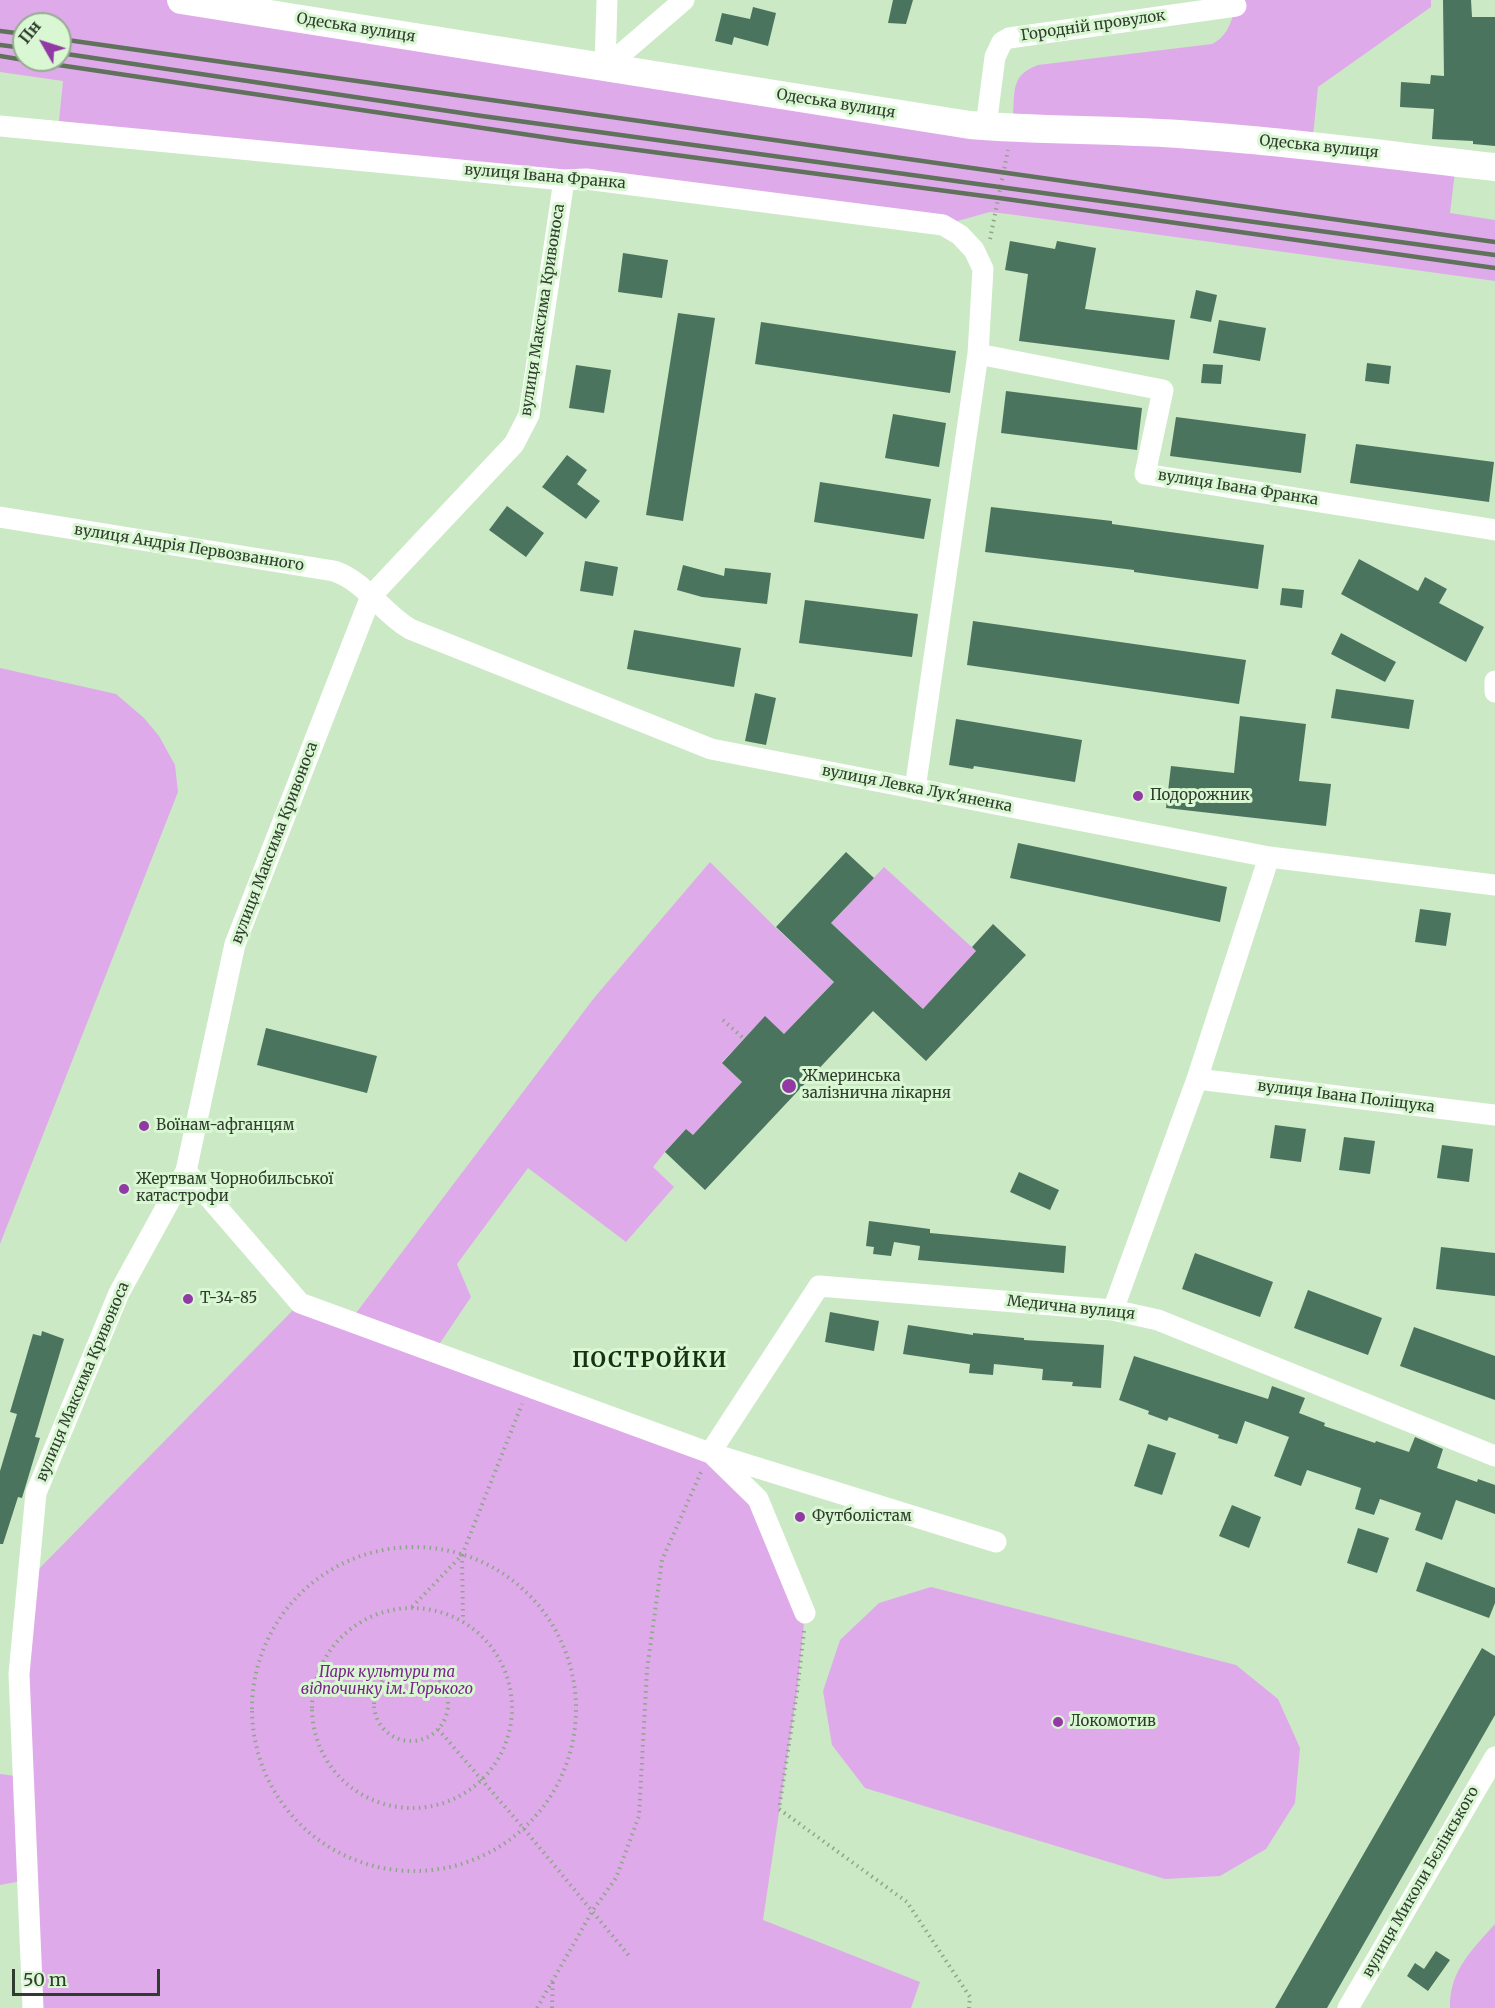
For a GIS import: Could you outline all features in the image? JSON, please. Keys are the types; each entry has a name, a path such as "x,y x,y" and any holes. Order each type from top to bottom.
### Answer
{"main road":[{"name":"Одеська вулиця","path":"181,0 232,4 605,68 998,127 1191,135 1495,167"}],"street":[{"path":"605,68 607,0"},
{"path":"605,68 684,0"},
{"name":"Городній провулок","path":"998,127 995,57 1002,42 1009,38 1236,6"},
{"name":"вулиця Івана Франка","path":"0,126 564,180 586,179 943,225 960,235 974,250 983,269"},
{"name":"вулиця Максима Кривоноса","path":"33,2008 19,1674 36,1493 119,1293 186,1171 236,944 371,596 499,461 524,429 533,399 564,180"},
{"path":"915,789 978,354 983,269"},
{"name":"вулиця Івана Франка","path":"978,354 1163,390 1145,474 1495,530"},
{"name":"вулиця Андрія Первозванного","path":"0,517 334,571 354,580 371,596"},
{"name":"вулиця Левка Лук'яненка","path":"371,596 399,623 423,635 711,749 1269,857 1495,885"},
{"path":"1495,681 1495,692"},
{"path":"1113,1310 1197,1079 1269,857"},
{"name":"вулиця Івана Поліщука","path":"1197,1079 1495,1115"},
{"path":"186,1171 300,1303 710,1453 996,1542"},
{"name":"Медична вулиця","path":"710,1453 819,1286 1113,1310 1158,1320 1495,1456"},
{"path":"710,1453 758,1499 806,1613"},
{"name":"вулиця Миколи Бєлінського","path":"1348,2008 1495,1756"}],"path":[{"path":"983,269 1004,173 998,127"},
{"path":"723,1020 744,1039"},
{"path":"412,1607 462,1555 529,1386"},
{"path":"537,2008 593,1910 616,1878 639,1816 647,1670 662,1560 710,1453"},
{"path":"389,1548 446,1548 462,1555 499,1569 553,1622 575,1675 578,1712 567,1768 538,1817 525,1830 500,1848 437,1871 381,1869 346,1858 300,1826 267,1780 255,1746 252,1689 269,1635 311,1583 361,1555 389,1548"},
{"path":"462,1555 463,1621"},
{"path":"400,1607 435,1608 463,1621 486,1638 509,1677 514,1712 504,1751 483,1780 454,1800 420,1809 385,1805 358,1793 332,1769 322,1754 312,1720 314,1685 334,1644 360,1621 400,1607"},
{"path":"806,1613 797,1692 779,1809 907,1902 970,1997 969,2008"},
{"path":"413,1666 426,1669 440,1680 447,1692 448,1708 444,1721 438,1729 434,1734 414,1742 400,1740 389,1735 382,1729 373,1709 374,1695 380,1682 395,1670 413,1666"},
{"path":"438,1729 593,1910 630,1957"},
{"path":"552,2008 554,1977"}],"green space":[{"path":"0,0 181,0 970,125 1013,115 1016,84 1023,74 1038,65 1212,44 1222,37 1230,23 1236,6 1231,0 1431,0 1431,7 1318,87 1312,146 1456,163 1450,213 1495,220 1495,281 990,212 943,225 58,131 63,81 0,72"},
{"path":"0,668 116,694 144,718 159,736 175,765 178,792 0,1244"},
{"name":"Парк культури та відпочинку ім. Горького","path":"710,862 834,982 784,1034 765,1017 722,1062 742,1082 693,1135 686,1129 653,1167 674,1187 626,1242 528,1168 457,1264 471,1297 434,1352 710,1453 758,1499 805,1613 797,1692 763,1920 920,1982 911,2008 33,2008 27,1880 0,1885 0,1774 23,1777 28,1580 300,1303 350,1321 594,998"},
{"path":"884,867 976,951 923,1009 831,923"},
{"name":"Локомотив","path":"931,1587 1236,1665 1278,1699 1300,1748 1295,1803 1266,1849 1220,1876 1165,1879 865,1788 832,1745 823,1691 840,1640 879,1603"},
{"path":"1495,1924 1495,2008 1450,2008 1453,1983 1458,1972 1470,1952"}],"building":[{"path":"893,0 913,0 906,24 888,23"},
{"path":"1443,0 1471,0 1472,17 1495,17 1495,146 1473,144 1473,141 1432,139 1434,109 1400,107 1401,82 1430,84 1431,75 1444,76"},
{"path":"753,7 776,13 768,46 734,37 732,45 715,41 722,13 750,19"},
{"path":"1010,241 1055,249 1057,241 1096,248 1085,309 1175,320 1169,360 1019,341 1028,274 1005,270"},
{"path":"623,253 668,260 662,298 618,292"},
{"path":"1196,290 1217,295 1211,322 1190,318"},
{"path":"678,313 715,318 683,521 646,515"},
{"path":"1219,320 1266,328 1260,361 1213,353"},
{"path":"761,322 956,351 950,393 755,364"},
{"path":"1367,363 1391,366 1389,384 1365,381"},
{"path":"1203,364 1223,365 1221,384 1201,383"},
{"path":"576,365 611,370 604,413 569,408"},
{"path":"1006,391 1142,408 1137,450 1001,433"},
{"path":"893,414 946,423 939,467 885,458"},
{"path":"1176,417 1306,434 1301,473 1170,456"},
{"path":"1356,444 1494,462 1489,502 1350,483"},
{"path":"567,455 587,470 577,484 600,501 586,519 542,487"},
{"path":"820,482 931,499 924,539 814,522"},
{"path":"507,506 544,533 526,557 489,530"},
{"path":"991,507 1112,521 1112,524 1264,545 1258,589 1134,572 1134,570 985,552"},
{"path":"1359,559 1418,591 1425,577 1447,589 1439,603 1484,627 1466,662 1341,594"},
{"path":"585,561 618,567 613,596 580,591"},
{"path":"683,565 724,576 725,568 771,573 767,604 702,597 677,590"},
{"path":"1282,588 1304,590 1302,608 1280,605"},
{"path":"805,600 918,614 912,657 799,643"},
{"path":"973,621 1246,660 1239,704 967,665"},
{"path":"634,630 741,648 734,687 627,669"},
{"path":"1341,633 1396,662 1385,682 1331,654"},
{"path":"1336,689 1414,700 1409,729 1331,718"},
{"path":"755,693 776,698 766,745 745,741"},
{"path":"1240,716 1306,724 1299,781 1331,784 1326,826 1166,808 1171,766 1234,773"},
{"path":"956,719 1082,740 1075,782 974,766 973,769 949,765"},
{"path":"1018,843 1227,887 1220,922 1010,878"},
{"path":"846,852 874,878 831,923 923,1009 976,951 972,947 993,924 1026,955 926,1061 873,1011 705,1190 665,1152 686,1129 693,1135 742,1082 722,1063 765,1016 784,1034 834,982 776,927"},
{"path":"1420,909 1451,913 1446,946 1415,942"},
{"path":"266,1028 377,1056 367,1093 257,1065"},
{"path":"1275,1125 1306,1129 1301,1162 1270,1158"},
{"path":"1344,1137 1375,1141 1370,1174 1339,1170"},
{"path":"1442,1145 1473,1149 1469,1182 1437,1178"},
{"path":"1019,1172 1059,1190 1050,1210 1010,1192"},
{"path":"869,1221 930,1229 930,1233 1066,1246 1064,1273 918,1260 920,1246 894,1242 891,1256 873,1254 874,1247 866,1246"},
{"path":"1441,1247 1495,1253 1495,1296 1436,1289"},
{"path":"1195,1253 1273,1282 1260,1317 1182,1289"},
{"path":"1308,1290 1382,1318 1368,1355 1294,1328"},
{"path":"830,1312 879,1321 874,1351 825,1342"},
{"path":"908,1325 973,1335 973,1333 1024,1338 1024,1340 1104,1345 1101,1388 1072,1386 1073,1382 1042,1380 1043,1369 994,1364 993,1375 969,1373 970,1364 903,1354"},
{"path":"1414,1327 1495,1356 1495,1400 1400,1366"},
{"path":"42,1331 64,1339 35,1437 40,1438 22,1498 18,1497 3,1544 0,1544 0,1471 17,1414 10,1412 33,1334 41,1336"},
{"path":"1134,1356 1268,1399 1272,1386 1305,1398 1299,1413 1325,1423 1324,1426 1375,1443 1376,1441 1409,1452 1415,1437 1443,1449 1437,1468 1477,1482 1478,1479 1495,1485 1495,1514 1456,1500 1442,1540 1415,1530 1421,1513 1380,1499 1374,1515 1355,1509 1361,1488 1307,1470 1301,1486 1274,1476 1289,1437 1245,1421 1237,1444 1169,1417 1167,1421 1148,1414 1149,1411 1119,1400"},
{"path":"1148,1444 1176,1453 1162,1495 1134,1486"},
{"path":"1232,1505 1261,1517 1249,1548 1219,1536"},
{"path":"1358,1528 1389,1538 1377,1573 1347,1563"},
{"path":"1426,1562 1495,1588 1495,1603 1489,1618 1416,1591"},
{"path":"1482,1648 1495,1656 1495,1715 1327,2008 1275,2008"},
{"path":"1436,1951 1450,1960 1428,1991 1407,1976 1415,1963 1424,1969"}],"railway":[{"path":"0,31 12,32"},
{"path":"72,41 1495,242"},
{"path":"0,45 12,46"},
{"path":"72,55 482,116 1495,255"},
{"path":"0,56 12,58"},
{"path":"72,67 570,141 999,198 1495,268"}],"place":[{"name":"Подорожник","path":"1138,796"},
{"name":"Жмеринська залізнична лікарня","path":"789,1086"},
{"name":"Воїнам-афганцям","path":"144,1126"},
{"name":"Жертвам Чорнобильської катастрофи","path":"124,1189"},
{"name":"Т-34-85","path":"188,1299"},
{"name":"Футболістам","path":"800,1517"},
{"name":"Локомотив","path":"1058,1722"}],"district":[{"name":"ПОСТРОЙКИ","path":"650,1361"}]}
